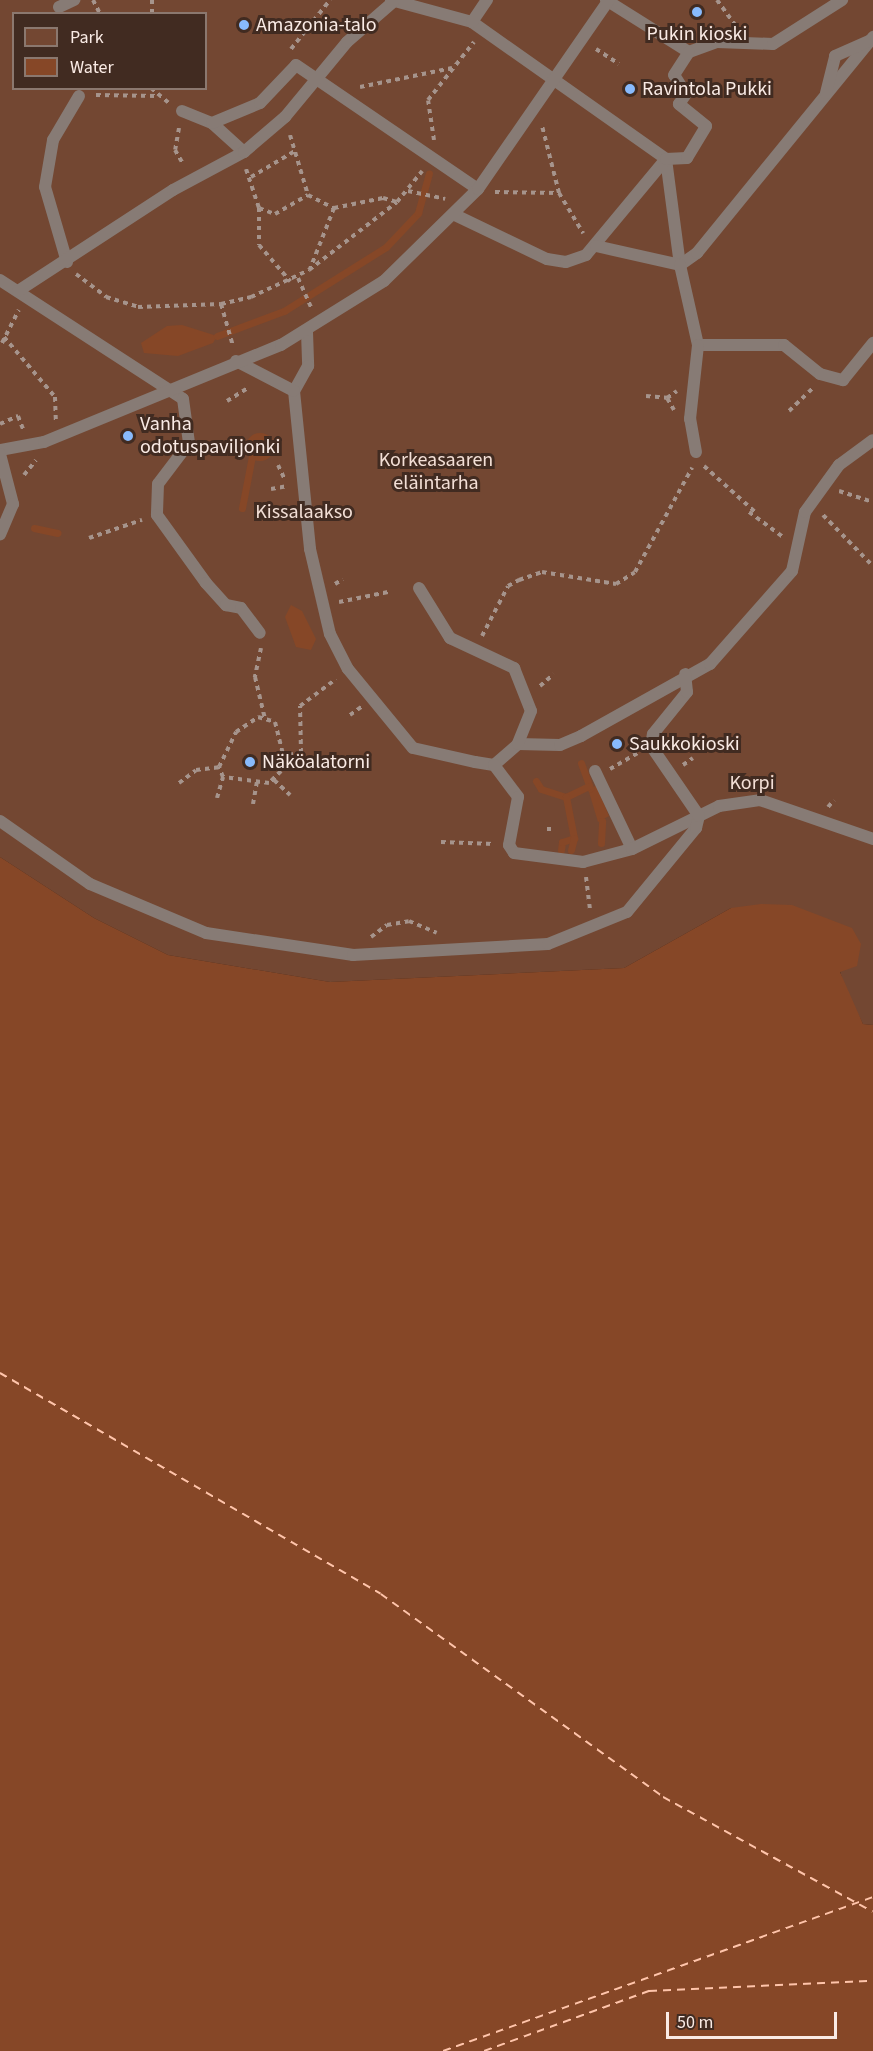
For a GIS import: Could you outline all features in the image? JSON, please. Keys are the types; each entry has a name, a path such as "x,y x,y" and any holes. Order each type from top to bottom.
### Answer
{"lane":[{"path":"58,7 74,0"},
{"path":"472,22 487,0"},
{"path":"18,291 67,262 173,190 241,154 285,117 313,79 392,1 472,22 553,76 666,159 687,158 706,126 679,104 686,94 674,75 689,52 717,42 779,42 842,0"},
{"path":"0,534 13,504 0,452 55,437 307,332 384,281 458,212 478,189 553,76 608,1 689,52"},
{"path":"826,93 835,56 872,39"},
{"path":"593,248 680,265 697,253 872,39"},
{"path":"212,123 260,103 296,65 313,79 478,189"},
{"path":"67,262 45,187 53,140 79,96"},
{"path":"182,111 212,123 241,154"},
{"path":"458,212 547,259 566,262 593,248 666,159"},
{"path":"666,159 680,265 698,345 690,419 696,452"},
{"path":"0,280 183,399 189,443 158,484 157,515 206,584 226,605 241,608 260,633"},
{"path":"307,332 308,366 294,391 310,549 342,660 412,748 494,765 518,797 509,842 514,854 566,861 632,849 719,807 760,800 873,840"},
{"path":"698,345 784,345 820,374 843,380 873,343"},
{"path":"237,361 294,391"},
{"path":"518,744 560,745 581,736 685,674 710,663 792,571 812,503 839,465 873,440"},
{"path":"420,588 450,638 514,668 531,711 518,744 494,765"},
{"path":"0,820 90,884 172,923 284,949 353,955 548,944 603,926 627,912 696,828 699,816 651,746 653,734 687,692 685,674"},
{"path":"596,773 632,849"}],"path":[{"path":"281,58 330,0"},
{"path":"717,0 746,42"},
{"path":"67,262 90,286 121,304 221,304 297,278 397,202 408,191 432,157 435,128 428,100 483,29"},
{"path":"596,48 619,64"},
{"path":"336,94 454,68"},
{"path":"79,96 157,96"},
{"path":"182,111 175,150 182,162"},
{"path":"285,117 308,195 334,208 383,198 397,202"},
{"path":"543,127 559,193 593,248"},
{"path":"251,177 295,151"},
{"path":"241,154 251,177 259,208 260,245 290,281"},
{"path":"408,191 442,197 458,212"},
{"path":"497,193 559,193"},
{"path":"259,208 274,214 308,195"},
{"path":"287,201 290,206"},
{"path":"309,270 334,208"},
{"path":"297,278 309,304"},
{"path":"221,304 231,341"},
{"path":"2,343 6,331"},
{"path":"4,337 55,397 55,437 10,492"},
{"path":"789,411 820,374"},
{"path":"646,396 667,398"},
{"path":"0,424 18,416"},
{"path":"696,452 706,469 780,534"},
{"path":"278,465 288,486"},
{"path":"476,649 507,586 519,580 542,572 616,584 635,573 690,473"},
{"path":"824,486 873,502"},
{"path":"812,503 873,566"},
{"path":"749,512 755,512"},
{"path":"89,538 157,515"},
{"path":"326,608 349,597 388,592"},
{"path":"260,633 255,677 265,719"},
{"path":"262,759 284,758 301,753 300,706 328,685"},
{"path":"217,798 223,777 219,767 236,732 258,717 275,722 284,758 274,780"},
{"path":"596,773 651,746"},
{"path":"179,783 196,770 219,767"},
{"path":"223,777 257,782 274,780 290,795"},
{"path":"253,804 257,782"},
{"path":"441,842 509,842"},
{"path":"587,881 588,900"}],"green space":[{"name":"Korkeasaaren eläintarha","path":"0,0 873,0 873,1025 863,1024 845,989 840,971 857,965 731,908 624,968 330,982 168,955 94,918 0,857"}],"water":[{"path":"182,325 217,336 213,343 178,356 144,353 141,343 167,326"},
{"path":"260,433 270,437 274,447 270,457 260,461 250,457 246,447 250,437"},
{"path":"291,605 302,611 316,639 311,650 296,647 285,617"},
{"path":"596,785 609,816 598,822 589,792"},
{"path":"0,857 94,918 168,955 330,982 624,968 731,908 761,904 792,905 852,928 861,944 857,966 840,972 863,1024 873,1025 873,2051 0,2051"}],"waterway":[{"path":"217,336 284,311 386,247 418,213 429,173"},
{"path":"242,508 252,456"},
{"path":"34,528 57,533"},
{"path":"581,763 590,788"},
{"path":"536,781 541,789 566,797 589,786"},
{"path":"561,850 562,842 574,838 566,797"},
{"path":"601,843 602,821"},
{"path":"571,850 574,838"}],"ferry route":[{"path":"0,1373 381,1594 663,1797 873,1912"},
{"path":"443,2051 873,1897"},
{"path":"484,2051 649,1991 873,1981"}],"place":[{"name":"Pukin kioski","path":"697,12"},
{"name":"Amazonia-talo","path":"244,25"},
{"name":"Ravintola Pukki","path":"630,89"},
{"name":"Vanha odotuspaviljonki","path":"128,436"},
{"name":"Saukkokioski","path":"617,744"},
{"name":"Näköalatorni","path":"250,762"}],"park label":[{"name":"Kissalaakso","path":"304,512"},
{"name":"Korpi","path":"752,783"}]}
